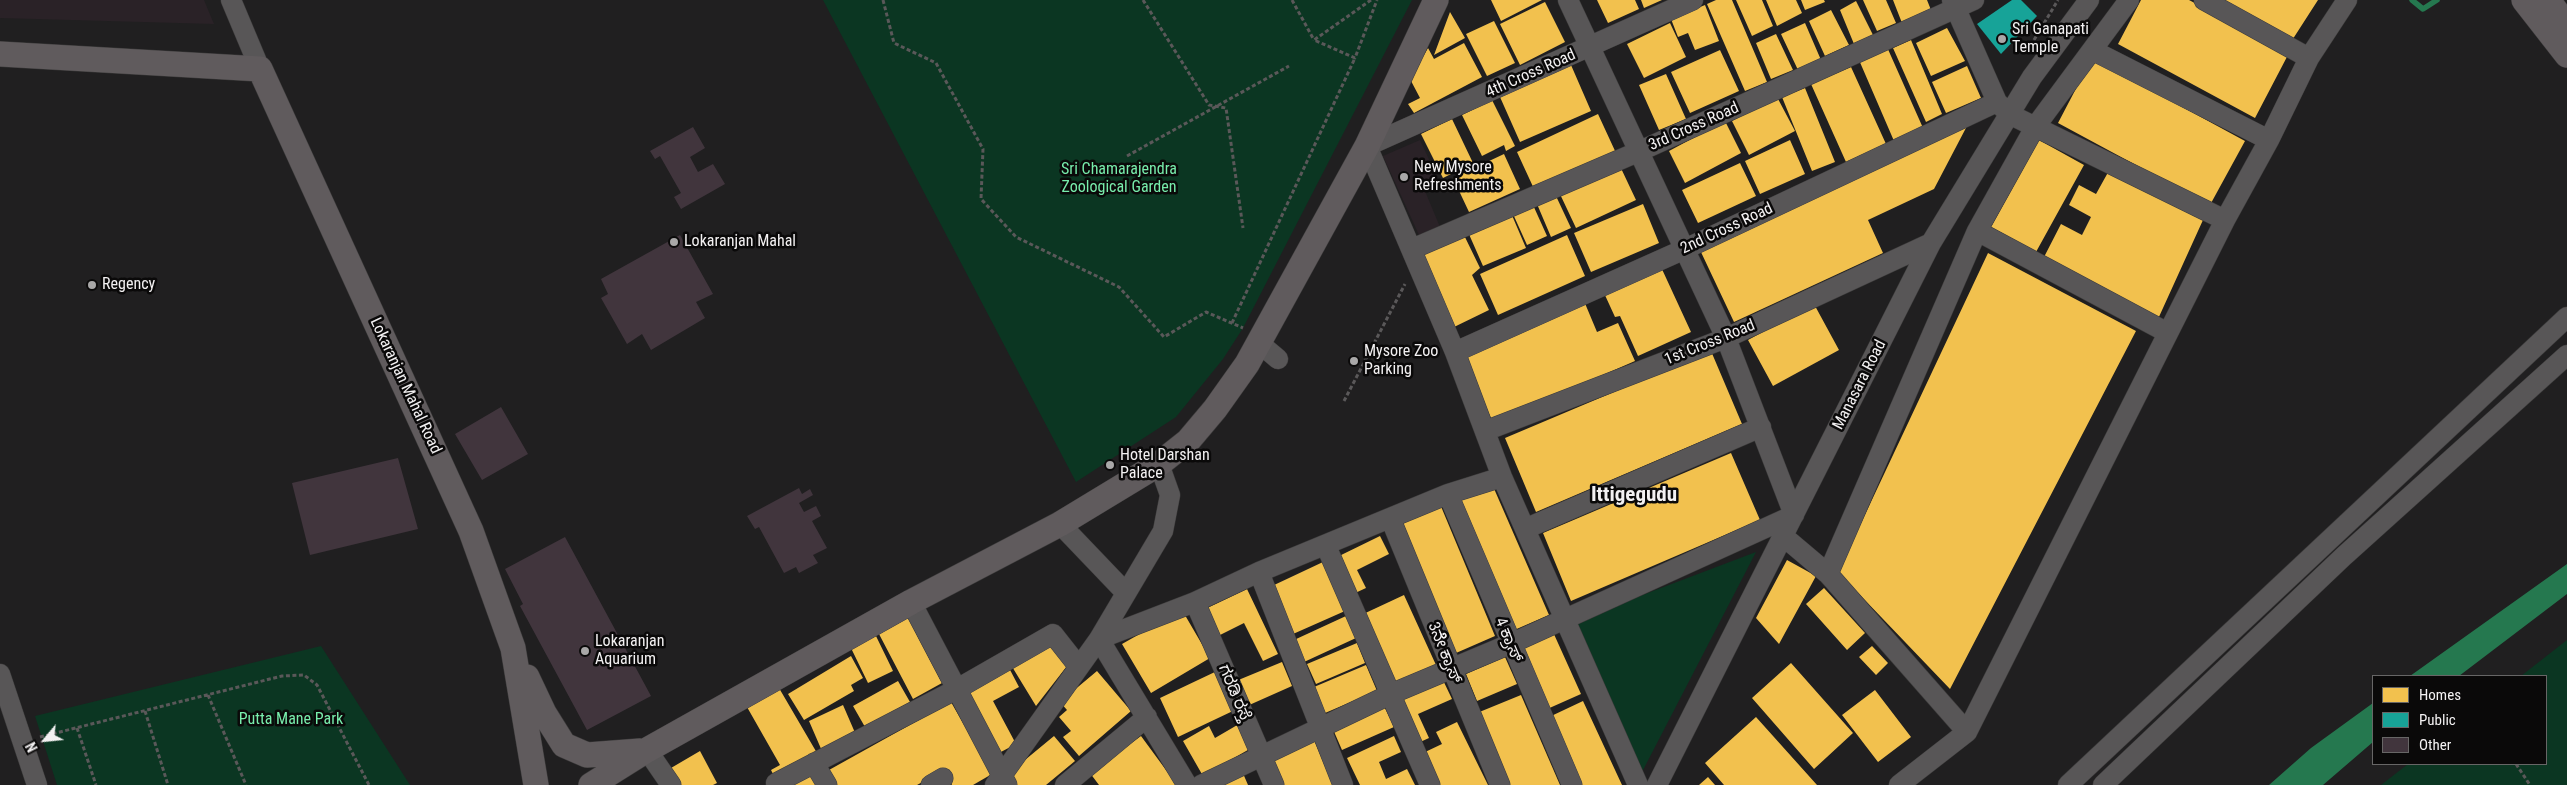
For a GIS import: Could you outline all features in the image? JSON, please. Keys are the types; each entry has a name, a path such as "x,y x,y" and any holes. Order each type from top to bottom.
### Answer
{"main road":[{"path":"591,785 647,750 911,602 1060,524 1159,464 1188,441 1215,409 1247,364 1367,146 1436,0"},
{"path":"2524,0 2567,56"},
{"path":"2548,0 2567,26"},
{"path":"0,54 260,69"},
{"name":"Lokaranjan Mahal Road","path":"260,69 471,531 513,648 536,785"},
{"path":"513,648 544,713 564,745 587,755 647,750"}],"street":[{"name":"Lokaranjan Mahal Road","path":"231,0 260,69"},
{"path":"1201,785 1320,730 1391,694 1510,644 1794,515 1726,338 1568,0"},
{"name":"4th Cross Road","path":"1367,146 1694,0"},
{"name":"Manasara Road","path":"1657,785 1931,243 2003,108 2032,77 2089,0"},
{"path":"1828,574 1978,231 2035,127 2129,0"},
{"path":"2204,0 2309,58"},
{"path":"1899,785 1967,732 2225,220 2269,140 2309,58 2347,0"},
{"path":"1961,3 2003,108 2035,127 2225,220"},
{"name":"3rd Cross Road","path":"1412,250 1640,151 1961,3"},
{"path":"2092,50 2269,140"},
{"name":"2nd Cross Road","path":"1455,352 2003,108"},
{"path":"1367,146 1455,352 1502,477 1527,528 1564,619 1638,785"},
{"path":"1978,231 2168,333"},
{"name":"1st Cross Road","path":"1485,431 1726,338 1931,243"},
{"path":"2068,785 2567,317"},
{"path":"1260,340 1278,358"},
{"path":"2103,785 2344,556 2567,355"},
{"path":"2477,401 2494,421"},
{"path":"1527,528 1761,427"},
{"path":"1001,782 1099,639 1163,531 1170,495 1159,464"},
{"path":"1099,639 1195,602 1259,572 1391,520 1448,494 1502,477"},
{"name":"4 ಕ್ರಾಸ್","path":"1448,494 1510,644 1572,785"},
{"name":"3ನೆೇ ಕ್ರಾಸ್","path":"1391,520 1450,668 1500,785"},
{"path":"1060,524 1126,593"},
{"path":"1783,536 1828,574 1967,732"},
{"path":"1326,546 1430,785"},
{"path":"1259,572 1343,785"},
{"path":"911,602 957,689 1001,782"},
{"name":"ಗರಡಿ ರಸ್ತೆ","path":"1195,602 1274,785"},
{"path":"776,783 957,689 1054,634 1080,667"},
{"path":"1099,639 1187,785"},
{"path":"2212,648 2227,667"},
{"path":"0,674 37,785"},
{"path":"1065,785 1147,717"},
{"path":"647,750 671,785"},
{"path":"814,763 827,785"}],"path":[{"path":"883,0 894,43 936,63 949,86 983,149 982,198 1016,237 1119,287 1164,337 1206,312 1232,323 1260,340"},
{"path":"1143,0 1209,105 1226,108 1243,228"},
{"path":"1292,0 1314,40 1355,58"},
{"path":"1314,40 1371,0"},
{"path":"1232,323 1355,58 1376,0"},
{"path":"1127,156 1289,66"},
{"path":"1344,401 1406,282 1421,272"},
{"path":"23,742 282,676 304,675 317,685 369,785"},
{"path":"208,695 246,785"},
{"path":"145,711 168,785"},
{"path":"77,728 96,785"},
{"path":"2517,765 2530,785"}],"shaded area":[{"path":"0,0 204,0 214,24 0,18"},
{"path":"1420,140 1441,185 1425,191 1440,227 1419,235 1383,156"},
{"path":"2567,564 2567,594 2460,675 2411,675"},
{"path":"2372,704 2372,743 2323,785 2269,785 2311,748"}],"green space":[{"name":"Sri Chamarajendra Zoological Garden","path":"823,0 1412,0 1243,328 1223,359 1176,417 1076,482"},
{"path":"1756,552 1641,774 1574,621"},
{"path":"2567,640 2567,785 2381,785 2407,765 2547,765 2547,675 2522,675"},
{"name":"Putta Mane Park","path":"321,646 410,785 57,785 35,716"}],"building: Homes":[{"path":"1491,0 1542,0 1501,21"},
{"path":"1597,0 1635,0 1639,9 1608,23"},
{"path":"1641,0 1662,0 1644,8"},
{"path":"1716,0 1732,0 1767,82 1745,91 1707,4"},
{"path":"1736,0 1762,0 1773,26 1752,36"},
{"path":"1766,0 1796,0 1802,13 1777,26"},
{"path":"1801,0 1824,0 1825,2 1805,10"},
{"path":"1863,0 1886,0 1896,23 1877,31"},
{"path":"1893,0 1927,0 1931,10 1902,23"},
{"path":"2141,0 2189,0 2289,53 2255,118 2118,44"},
{"path":"2222,0 2318,0 2289,45"},
{"path":"1856,1 1873,35 1854,44 1840,10"},
{"path":"1545,2 1565,42 1520,65 1500,24"},
{"path":"1705,5 1719,41 1695,50 1688,33 1678,37 1671,19"},
{"path":"1831,10 1849,45 1825,56 1809,21"},
{"path":"1450,12 1465,38 1434,55"},
{"path":"1494,21 1515,63 1487,76 1466,34"},
{"path":"1670,23 1686,57 1644,78 1627,44"},
{"path":"1805,23 1821,60 1798,70 1781,34"},
{"path":"1947,28 1965,61 1931,76 1916,43"},
{"path":"1776,34 1793,70 1771,79 1756,43"},
{"path":"1911,40 1942,114 1926,122 1893,48"},
{"path":"1464,43 1482,77 1414,113 1408,104 1420,98 1410,79 1428,48 1434,59"},
{"path":"1887,47 1923,128 1894,141 1859,60"},
{"path":"1720,50 1739,91 1690,113 1671,72"},
{"path":"2092,58 2245,141 2210,205 2058,123"},
{"path":"1571,65 1591,111 1520,142 1500,97"},
{"path":"1967,66 1981,98 1946,113 1932,82"},
{"path":"1851,67 1886,144 1846,162 1811,84"},
{"path":"1666,74 1686,119 1659,130 1639,85"},
{"path":"1805,88 1835,162 1812,171 1782,97"},
{"path":"1777,97 1795,131 1749,155 1732,121"},
{"path":"1492,100 1515,146 1506,151 1504,145 1482,156 1462,115"},
{"path":"1598,114 1616,153 1535,191 1517,152"},
{"path":"1452,119 1473,163 1443,178 1421,134"},
{"path":"1725,121 1741,153 1685,183 1669,151"},
{"path":"1967,126 1934,189 1868,220 1883,253 1734,322 1700,250"},
{"path":"1790,140 1805,174 1760,194 1745,161"},
{"path":"2039,140 2084,165 2036,252 1991,227"},
{"path":"1504,154 1520,189 1469,212 1453,178"},
{"path":"1740,163 1756,196 1698,223 1682,190"},
{"path":"1619,164 1636,200 1576,228 1559,192"},
{"path":"2111,167 2203,220 2158,319 2043,259 2061,224 2082,235 2091,217 2069,205 2079,185 2096,194"},
{"path":"1556,196 1571,228 1551,237 1537,204"},
{"path":"1643,204 1659,243 1591,272 1574,233"},
{"path":"1533,205 1547,236 1527,245 1513,214"},
{"path":"1511,213 1526,248 1483,266 1468,232"},
{"path":"1463,233 1480,268 1472,275 1489,310 1452,328 1418,254"},
{"path":"1567,235 1585,276 1498,315 1480,274"},
{"path":"1988,253 2136,331 1950,689 1838,572"},
{"path":"1661,267 1691,332 1638,356 1620,316 1615,317 1604,293"},
{"path":"1584,301 1597,332 1618,323 1635,361 1493,423 1463,354"},
{"path":"1814,304 1839,350 1773,386 1748,340"},
{"path":"1711,351 1742,424 1536,512 1505,438"},
{"path":"1731,453 1760,520 1571,601 1543,533"},
{"path":"1492,484 1549,615 1512,631 1456,500"},
{"path":"1440,504 1495,636 1456,653 1401,520"},
{"path":"1380,536 1389,554 1357,570 1366,588 1353,594 1335,558"},
{"path":"1787,560 1816,576 1779,644 1756,618"},
{"path":"1323,562 1345,611 1293,634 1272,586"},
{"path":"1824,588 1865,633 1847,650 1806,604"},
{"path":"1247,589 1278,654 1263,661 1244,623 1214,638 1201,611"},
{"path":"1404,595 1436,665 1391,686 1359,616"},
{"path":"1182,610 1210,658 1151,693 1122,644"},
{"path":"1346,616 1356,638 1304,662 1294,640"},
{"path":"908,618 942,683 913,699 879,634"},
{"path":"1553,632 1581,694 1545,710 1517,648"},
{"path":"876,636 893,671 868,683 851,648"},
{"path":"1051,640 1067,666 1036,706 1011,665"},
{"path":"1357,643 1365,663 1316,684 1307,664"},
{"path":"1872,646 1888,663 1876,675 1859,657"},
{"path":"851,656 863,678 851,685 854,691 804,720 788,694"},
{"path":"1505,657 1517,684 1477,701 1466,674"},
{"path":"1282,662 1292,686 1247,706 1236,681"},
{"path":"1791,663 1853,733 1814,769 1752,698"},
{"path":"1366,665 1377,691 1325,713 1314,687"},
{"path":"1008,666 1019,687 993,701 1016,744 999,753 965,689"},
{"path":"1097,671 1131,711 1079,756 1063,737 1071,731 1059,717 1067,710 1060,702"},
{"path":"1217,671 1235,710 1178,737 1160,698"},
{"path":"1441,676 1452,699 1418,714 1429,738 1418,743 1397,696"},
{"path":"898,681 910,702 865,727 853,706"},
{"path":"779,688 817,753 775,778 771,770 780,765 747,707"},
{"path":"1875,690 1911,737 1878,762 1842,715"},
{"path":"1521,695 1560,785 1508,785 1477,713"},
{"path":"1583,701 1622,785 1578,785 1547,718"},
{"path":"951,702 992,774 973,785 952,785 944,770 917,785 837,785 829,770"},
{"path":"1383,704 1394,727 1342,750 1332,727"},
{"path":"843,705 856,735 822,751 809,721"},
{"path":"1756,717 1817,785 1724,785 1705,763"},
{"path":"1457,722 1488,785 1439,785 1423,753 1442,744 1436,732"},
{"path":"1239,724 1253,747 1203,776 1183,741 1209,726 1215,738"},
{"path":"1054,736 1075,761 1046,785 1017,785 1008,774"},
{"path":"1141,736 1177,785 1099,785 1090,773"},
{"path":"1394,736 1401,752 1379,762 1386,779 1407,769 1415,785 1360,785 1347,758"},
{"path":"1314,740 1333,785 1280,785 1269,760"},
{"path":"700,751 717,783 713,785 680,785 671,768"},
{"path":"808,769 817,785 780,785"},
{"path":"1242,771 1248,785 1225,785 1223,780"},
{"path":"1708,777 1715,785 1699,785"}],"building: Public":[{"name":"Sri Ganapati Temple","path":"2012,0 2021,0 2037,16 2001,54 1977,24"}],"building: Other":[{"path":"693,127 705,148 690,157 698,172 713,164 725,184 681,209 674,197 681,193 660,156 655,159 650,151"},
{"path":"680,235 713,294 696,302 705,318 651,350 642,334 627,344 601,298 608,294 601,279"},
{"path":"501,407 528,454 482,480 455,434"},
{"path":"398,458 418,529 310,555 292,483"},
{"path":"799,488 802,494 810,489 813,495 799,503 804,512 816,506 821,516 812,521 827,548 813,555 818,563 799,573 796,567 784,573 759,527 755,529 747,516"},
{"name":"Lokaranjan Aquarium","path":"565,537 651,696 587,730 520,606 523,604 505,569"}],"waterway":[{"path":"2412,0 2423,9 2437,0"}],"place":[{"name":"Sri Ganapati Temple","path":"2002,39"},
{"name":"New Mysore Refreshments","path":"1404,177"},
{"name":"Lokaranjan Mahal","path":"674,242"},
{"name":"Regency","path":"92,285"},
{"name":"Mysore Zoo Parking","path":"1354,361"},
{"name":"Hotel Darshan Palace","path":"1110,465"},
{"name":"Lokaranjan Aquarium","path":"585,651"}],"district":[{"name":"Ittigegudu","path":"1634,496"}]}
